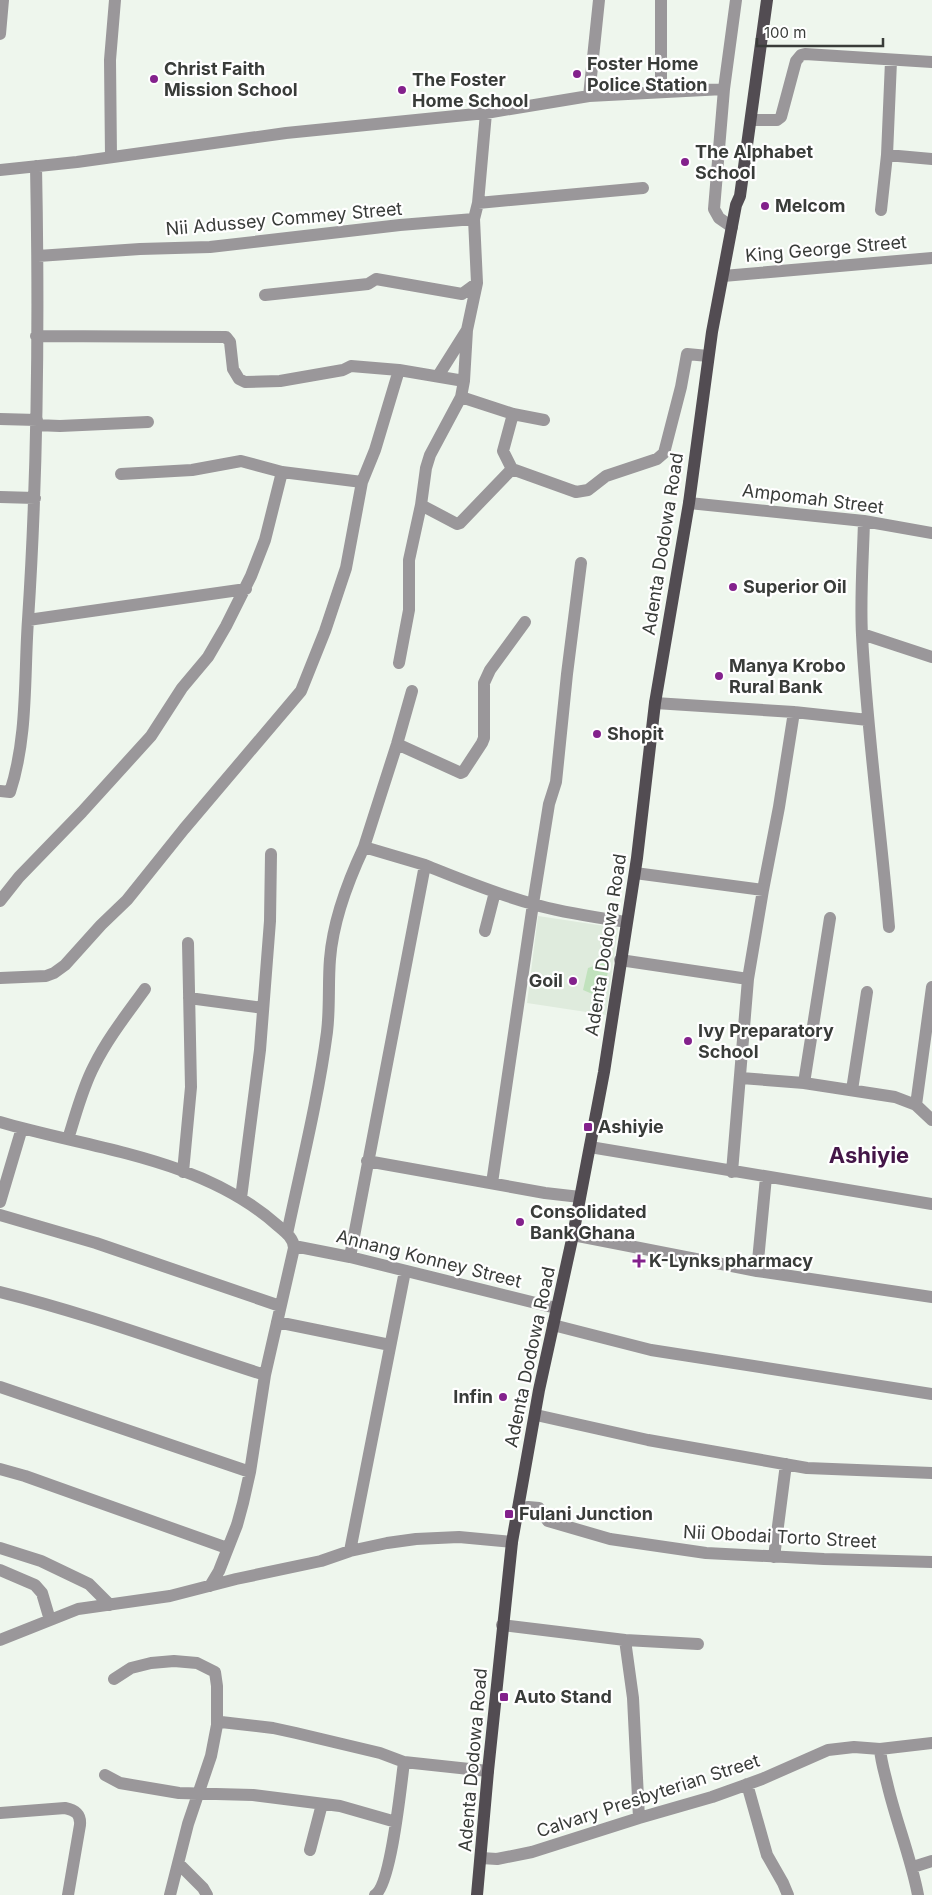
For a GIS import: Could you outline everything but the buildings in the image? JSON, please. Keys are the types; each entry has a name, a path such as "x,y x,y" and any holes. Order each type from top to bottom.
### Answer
{"main road":[{"name":"Adenta Dodowa Road","path":"477,1895 502,1625 512,1542 556,1308 573,1235 608,1046 635,873 655,703 689,503 708,356 736,205 740,196 767,0"}],"street":[{"path":"0,34 3,0"},
{"path":"111,157 110,60 116,0"},
{"path":"589,96 599,0"},
{"path":"661,0 661,92"},
{"path":"732,227 720,218 714,209 724,89 736,0"},
{"path":"751,120 777,120 782,117 796,61 801,55 932,62"},
{"path":"881,210 887,155 891,61"},
{"path":"0,170 286,133 486,114 589,96 724,89"},
{"path":"399,663 409,610 409,560 421,505 426,468 430,455 461,397 464,381 467,330 477,283 474,219 478,203 486,114"},
{"path":"887,155 932,159"},
{"path":"0,791 10,792 17,762 26,683 37,422 36,336 38,256 36,166"},
{"path":"478,203 643,188"},
{"name":"Nii Adussey Commey Street","path":"38,256 140,249 210,247 374,228 474,219"},
{"name":"King George Street","path":"723,276 932,258"},
{"path":"264,295 368,284 376,280 462,294 477,283"},
{"path":"438,376 467,330"},
{"path":"36,336 226,337 230,342 233,369 239,379 245,382 280,381 343,370 351,366 399,370 464,381"},
{"path":"513,414 503,451 512,469 576,492 582,492 606,476 657,458 664,453 681,387 687,354 708,356"},
{"path":"0,978 46,976 65,965 101,925 127,900 184,829 301,691 325,631 346,568 362,482 375,450 399,370"},
{"path":"461,397 513,414 544,420"},
{"path":"0,419 60,426 148,422"},
{"path":"121,474 192,470 237,461 282,472 362,482"},
{"path":"421,505 457,524 460,523 512,469"},
{"path":"0,901 18,877 82,812 151,736 182,688 208,657 246,589 265,540 282,472"},
{"path":"0,497 35,498"},
{"name":"Ampomah Street","path":"689,503 864,521 932,533"},
{"path":"864,521 861,601 862,634 868,720 882,842 888,927"},
{"path":"492,1183 533,904 549,804 556,782 581,562"},
{"path":"28,620 246,589"},
{"path":"397,744 461,773 463,772 484,738 484,683 490,670 525,622"},
{"path":"862,634 932,657"},
{"path":"287,1234 314,1105 327,1030 330,958 345,894 364,846 412,691"},
{"path":"655,703 794,712 868,720"},
{"path":"732,1172 748,979 794,712"},
{"path":"364,846 425,865 495,892 533,904 584,916 626,922"},
{"path":"241,1198 260,1050 270,921 271,854"},
{"path":"350,1257 425,865"},
{"path":"635,873 763,890"},
{"path":"485,931 495,892"},
{"path":"804,1083 830,918"},
{"path":"183,1172 191,1087 188,943"},
{"path":"620,960 748,979"},
{"path":"916,1105 932,987"},
{"path":"68,1139 84,1089 94,1066 112,1034 145,988"},
{"path":"852,1090 866,992"},
{"path":"189,998 263,1008"},
{"path":"741,1078 804,1083 894,1097 916,1105 932,1120"},
{"path":"0,1122 150,1160 183,1172 241,1198 263,1212 287,1234 294,1246 265,1374 250,1472 237,1525 219,1571 210,1586"},
{"path":"0,1202 22,1128"},
{"path":"590,1147 932,1204"},
{"path":"367,1161 580,1197"},
{"path":"757,1271 766,1176"},
{"path":"0,1215 96,1243 280,1306"},
{"path":"573,1235 757,1271 932,1297"},
{"name":"Annang Konney Street","path":"294,1246 350,1257 556,1308"},
{"path":"350,1551 405,1271"},
{"path":"0,1292 46,1304 265,1374"},
{"path":"277,1322 390,1345"},
{"path":"553,1325 651,1350 932,1394"},
{"path":"0,1387 250,1472"},
{"path":"536,1415 648,1440 807,1468 932,1473"},
{"path":"774,1556 786,1464"},
{"path":"0,1469 25,1476 227,1548"},
{"name":"Nii Obodai Torto Street","path":"517,1511 528,1507 539,1508 548,1521 610,1539 706,1553 932,1562"},
{"path":"0,1640 78,1609 170,1596 313,1563 350,1551 416,1539 459,1537 512,1542"},
{"path":"0,1548 41,1561 89,1584 110,1605"},
{"path":"0,1570 35,1585 42,1594 50,1620"},
{"path":"502,1625 625,1640 698,1644"},
{"path":"625,1640 633,1698 639,1818"},
{"path":"114,1679 131,1668 151,1663 174,1661 197,1663 215,1672 217,1726 211,1756 188,1824 170,1895"},
{"path":"217,1726 221,1722 226,1721 273,1728 380,1753 404,1762 488,1771"},
{"name":"Calvary Presbyterian Street","path":"481,1858 513,1857 712,1797 828,1750 854,1747 880,1749 932,1743"},
{"path":"880,1749 893,1808 913,1868 918,1895"},
{"path":"375,1895 379,1892 389,1866 404,1762"},
{"path":"105,1776 120,1783 139,1787 198,1794 253,1794 340,1806 396,1822"},
{"path":"747,1784 767,1855 783,1882 788,1895"},
{"path":"310,1850 322,1804"},
{"path":"0,1813 65,1808 78,1814 80,1825 68,1895"},
{"path":"913,1868 932,1861"},
{"path":"178,1863 203,1888 207,1895"}],"shaded area":[{"path":"538,916 618,928 606,1015 527,1003"}],"green space":[{"path":"606,962 610,963 602,998 583,990 588,968"}],"place":[{"name":"Foster Home Police Station","path":"577,74"},
{"name":"Christ Faith Mission School","path":"154,79"},
{"name":"The Foster Home School","path":"402,90"},
{"name":"The Alphabet School","path":"685,162"},
{"name":"Melcom","path":"765,206"},
{"name":"Superior Oil","path":"733,587"},
{"name":"Manya Krobo Rural Bank","path":"719,676"},
{"name":"Shopit","path":"597,734"},
{"name":"Goil","path":"573,981"},
{"name":"Ivy Preparatory School","path":"688,1041"},
{"name":"Ashiyie","path":"588,1127"},
{"name":"Consolidated Bank Ghana","path":"520,1222"},
{"name":"K-Lynks pharmacy","path":"639,1261"},
{"name":"Infin","path":"503,1397"},
{"name":"Fulani Junction","path":"509,1514"},
{"name":"Auto Stand","path":"504,1697"}],"district":[{"name":"Ashiyie","path":"869,1155"}]}
